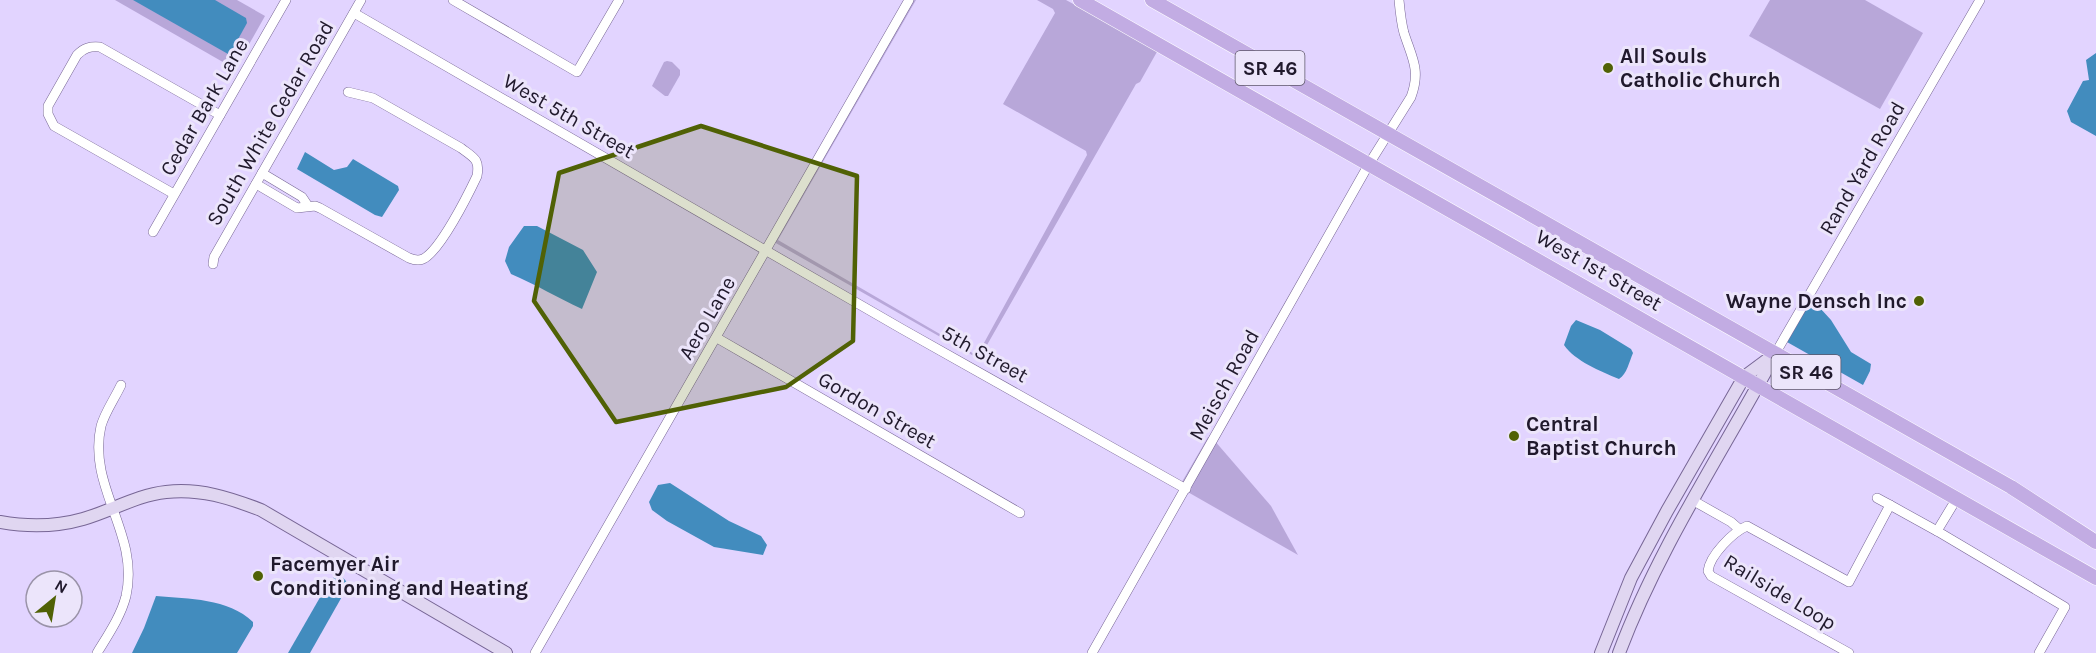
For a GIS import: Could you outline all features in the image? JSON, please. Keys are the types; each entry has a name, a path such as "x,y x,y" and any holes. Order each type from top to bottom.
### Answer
{"main road":[{"name":"West 1st Street","path":"1080,0 2096,578"},
{"name":"West 1st Street","path":"1152,0 2012,487 2096,542"},
{"path":"1601,653 1631,578 1744,377 1775,354"},
{"path":"1619,653 1649,583 1692,500 1775,354"},
{"path":"0,522 21,526 50,525 84,519 147,495 167,492 189,492 225,497 261,510 506,653"}],"street":[{"name":"Cedar Bark Lane","path":"153,232 286,0"},
{"name":"South White Cedar Road","path":"213,264 214,257 361,0"},
{"path":"453,0 577,72 620,0"},
{"name":"Aero Lane","path":"536,653 909,0"},
{"name":"Meisch Road","path":"1092,653 1369,164 1411,97 1415,86 1416,68 1404,33 1399,0"},
{"name":"Rand Yard Road","path":"1775,354 1980,0"},
{"name":"West 5th Street","path":"354,13 766,250"},
{"path":"174,194 54,126 48,114 48,106 76,55 91,46 100,47 220,116"},
{"path":"256,184 297,208 308,206 320,208 409,258 420,260 426,258 441,240 477,176 479,165 475,158 461,148 373,98 348,92"},
{"path":"262,173 302,197 308,206"},
{"path":"284,201 290,189"},
{"name":"5th Street","path":"766,250 1186,489"},
{"name":"Gordon Street","path":"717,338 1020,513"},
{"path":"98,653 116,620 126,594 128,555 100,472 99,438 102,423 121,385"},
{"path":"1877,498 2065,607 2039,653"},
{"path":"1936,531 1957,498"},
{"name":"Railside Loop","path":"1692,500 1739,529"},
{"name":"Railside Loop","path":"1849,653 1711,576 1708,571 1709,564 1721,546 1739,529 1747,526 1849,582 1890,505"}],"highlighted area":[{"path":"701,126 857,176 853,341 786,387 616,422 534,301 559,173"}],"shaded area":[{"path":"115,0 237,0 265,16 235,69"},
{"path":"910,0 916,0 778,240 976,355 1087,155 1086,151 1003,104 1055,13 1053,9 1037,0 1066,0 1158,50 1140,82 1136,84 979,359 774,242"},
{"path":"1770,0 1865,0 1923,33 1880,109 1749,36"},
{"path":"664,62 672,62 680,70 680,75 668,96 665,96 652,86"},
{"path":"1208,437 1214,440 1271,506 1298,555 1179,487"}],"water":[{"path":"133,0 215,0 246,18 247,23 228,54"},
{"path":"2096,53 2096,136 2071,122 2067,111 2083,81 2089,80 2086,60"},
{"path":"305,152 334,170 347,167 353,159 398,186 399,190 382,217 375,215 297,169"},
{"path":"524,226 537,226 583,250 597,272 582,309 511,274 505,261 509,247"},
{"path":"1806,307 1820,308 1831,320 1851,352 1871,364 1863,385 1787,342"},
{"path":"1576,320 1600,330 1631,349 1633,353 1628,368 1619,379 1581,361 1564,345 1571,326"},
{"path":"670,483 729,521 761,536 767,545 763,555 714,547 652,510 649,502 658,485"},
{"path":"336,576 344,579 348,586 310,653 288,653 330,580"},
{"path":"156,596 195,599 220,604 243,614 253,622 253,626 237,653 132,653"}],"place":[{"name":"All Souls Catholic Church","path":"1608,68"},
{"name":"Wayne Densch Inc","path":"1919,301"},
{"name":"Central Baptist Church","path":"1514,436"},
{"name":"Facemyer Air Conditioning and Heating","path":"258,576"}]}
